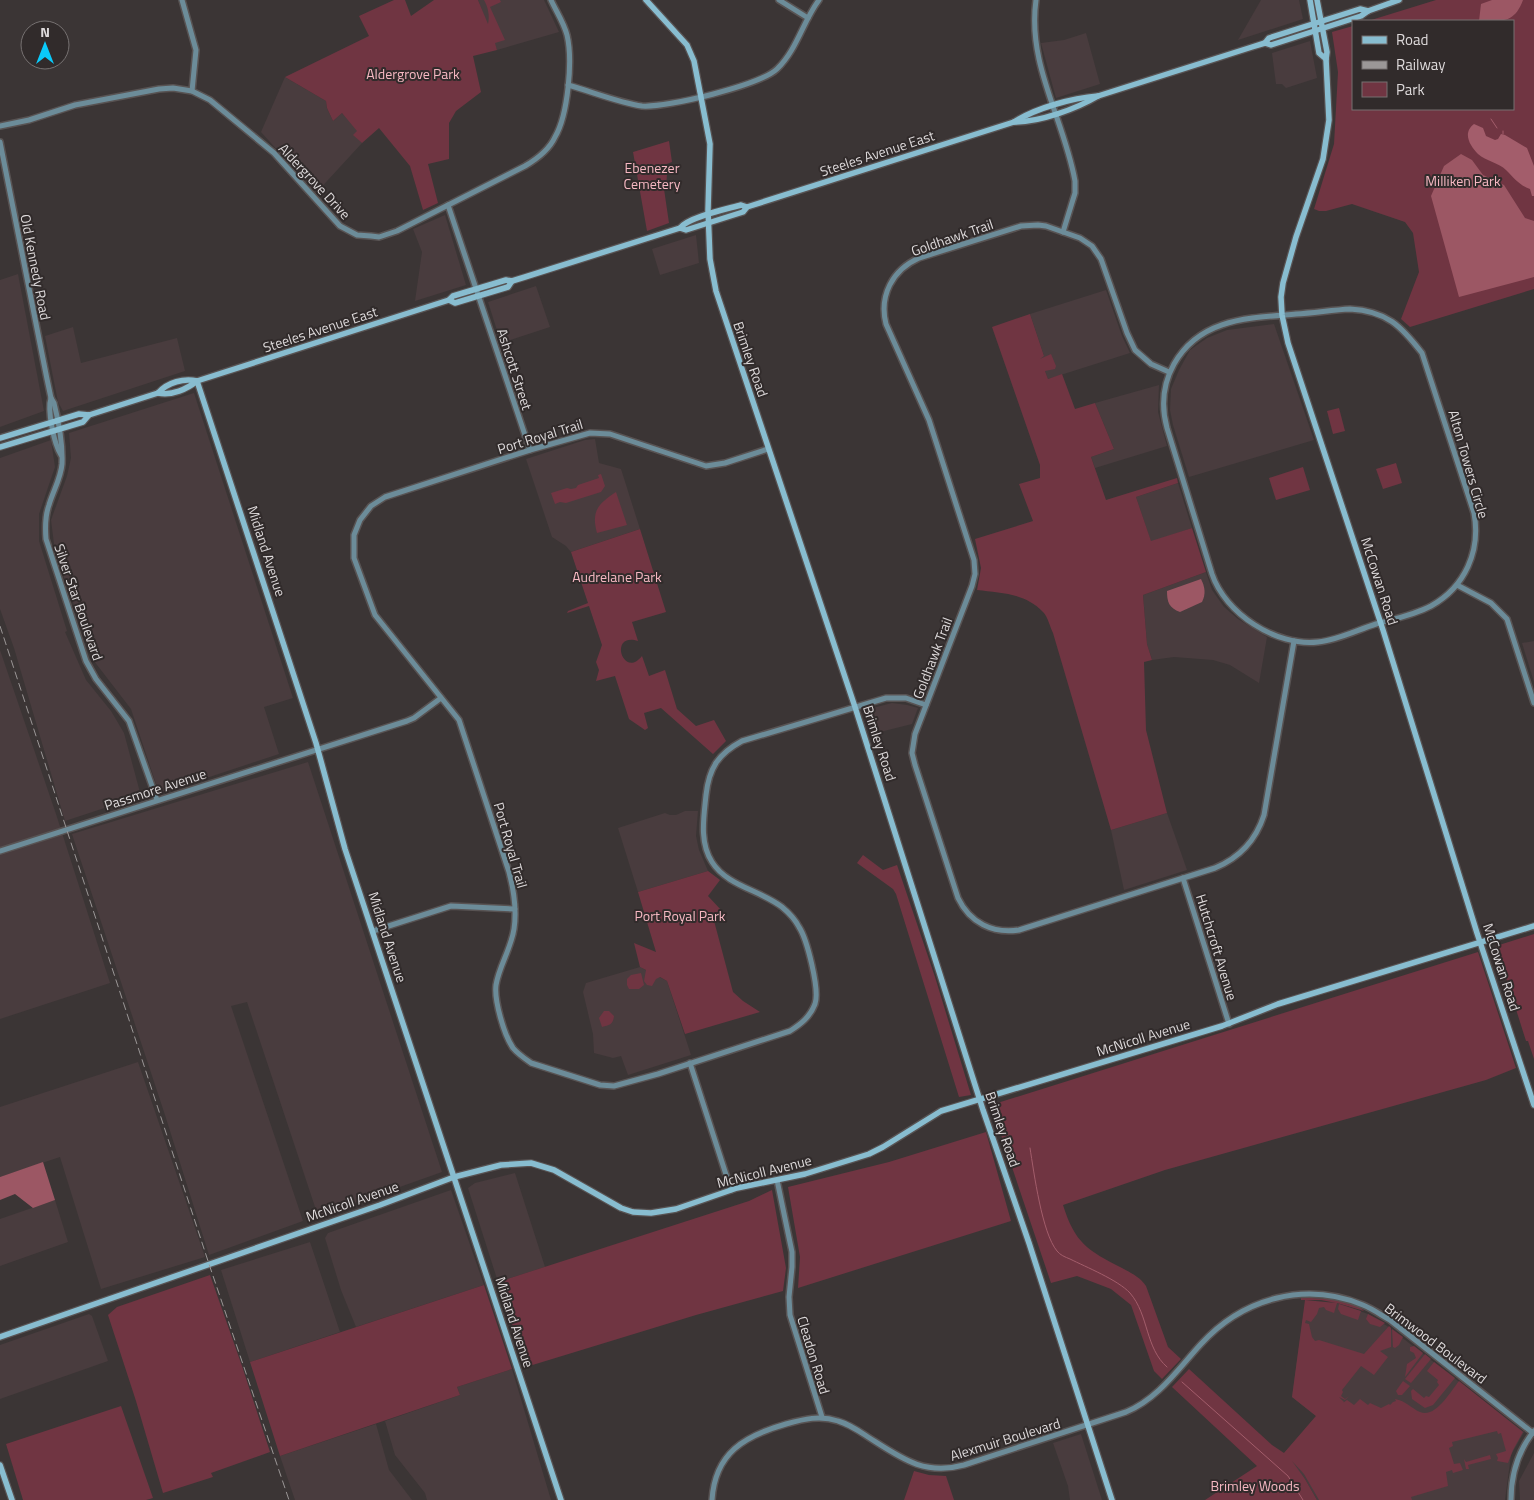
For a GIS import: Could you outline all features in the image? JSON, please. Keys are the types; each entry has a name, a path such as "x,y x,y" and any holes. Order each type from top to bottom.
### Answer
{"main road":[{"name":"Brimley Road","path":"646,0 687,45 694,61 710,144 708,223 710,259 716,291 855,707 980,1100 1029,1243 1112,1500"},
{"name":"McCowan Road","path":"1310,0 1319,53 1326,59"},
{"name":"McCowan Road","path":"1317,0 1327,52 1329,120 1323,159 1296,237 1283,283 1281,297 1282,316 1288,343 1381,623 1480,942 1534,1105"},
{"name":"Steeles Avenue East","path":"1315,27 1322,28 1362,16 1368,11 1399,0"},
{"name":"Steeles Avenue East","path":"1014,122 1027,122 1084,104 1098,96 1265,43 1271,45 1315,27 1321,21 1360,9 1368,11"},
{"name":"Steeles Avenue East","path":"680,228 686,230 743,212 747,208 1014,122 1025,115 1081,97 1098,96"},
{"name":"Steeles Avenue East","path":"0,438 79,414 89,415 158,393 164,386 187,379 198,381 449,300 453,296 506,280 512,281 680,228 684,223 709,215 742,205 747,208"},
{"name":"Steeles Avenue East","path":"449,300 455,303 479,296 508,287 512,281"},
{"name":"Midland Avenue","path":"198,381 318,749 345,849 561,1500"},
{"name":"Steeles Avenue East","path":"0,447 83,422 89,415"},
{"name":"McNicoll Avenue","path":"0,1337 380,1205 454,1177 501,1165 531,1163 554,1170 621,1208 639,1213 667,1212 731,1190 805,1174 869,1154 883,1148 933,1115 1229,1024 1278,1004 1534,926"},
{"path":"0,1465 12,1500"}],"street":[{"path":"182,0 196,50 192,91"},
{"name":"Aldergrove Drive","path":"0,126 29,120 74,105 159,89 174,88 192,91 210,100 274,153 340,226 351,233 379,237 390,234 525,166 544,152 556,137 560,127 570,64 566,33 551,0"},
{"path":"779,0 808,18"},
{"path":"568,85 642,106 701,98 770,75 785,60 819,0"},
{"path":"1036,0 1035,44 1075,181 1075,193 1063,232"},
{"name":"Old Kennedy Road","path":"0,142 51,398 54,402 55,421"},
{"name":"Ashcott Street","path":"448,205 530,450"},
{"name":"Goldhawk Trail","path":"1169,372 1151,364 1135,350 1127,333 1104,265 1098,254 1084,240 1043,225 1024,225 919,258 898,272 887,291 884,308 886,324 930,420 974,560 975,574 972,586 926,705 914,740 912,752 958,898 967,913 979,923 998,930 1019,930 1215,868 1231,859 1250,842 1262,822 1294,641"},
{"name":"Alton Towers Circle","path":"1350,309 1370,312 1386,318 1401,328 1413,339 1422,353 1476,523 1476,542 1472,556 1468,567 1457,585 1445,597 1427,608 1323,641 1294,641 1268,631 1239,612 1227,601 1217,585 1166,424 1164,396 1169,372 1186,347 1198,336 1234,321 1350,309"},
{"name":"Silver Star Boulevard","path":"55,421 57,448 61,455 62,464 44,525 47,543 86,661 96,679 129,721 157,800"},
{"name":"Port Royal Trail","path":"768,449 725,464 706,466 614,435 598,432 575,436 380,500 365,512 356,529 353,554 372,609 379,621 459,720 510,872 515,896 515,909 511,942 496,985 496,998 507,1036 513,1047 530,1063 600,1085 618,1086 790,1031 802,1023 816,1002 817,992 816,979 800,929 793,918 781,906 723,874 708,855 703,834 708,782 711,772 723,754 730,747 742,741 882,698 906,698 926,705"},
{"path":"1457,585 1491,602 1507,619 1534,703"},
{"name":"Passmore Avenue","path":"0,850 411,720 441,698"},
{"name":"Hutchcroft Avenue","path":"1183,878 1229,1024"},
{"path":"373,931 451,906 515,909"},
{"path":"690,1063 731,1190"},
{"name":"Cleadon Road","path":"777,1180 792,1252 792,1276 789,1297 790,1315 822,1417"},
{"name":"Brimwood Boulevard","path":"1088,1425 1131,1410 1148,1399 1157,1392 1207,1337 1232,1316 1273,1299 1307,1294 1346,1300 1368,1307 1390,1320 1533,1432"},
{"name":"Alexmuir Boulevard","path":"712,1500 714,1483 719,1469 738,1445 750,1437 800,1420 822,1417 845,1424 915,1464 935,1469 964,1465 1088,1425"},
{"path":"1511,1500 1515,1468 1533,1432"}],"shaded area":[{"path":"478,0 544,0 559,32 497,50"},
{"path":"1261,0 1299,0 1303,19 1238,40"},
{"path":"1086,33 1100,84 1056,98 1041,43 1064,40"},
{"path":"1310,41 1317,78 1286,88 1282,84 1276,84 1272,53"},
{"path":"285,77 326,101 333,121 342,113 358,131 354,135 362,143 316,193 261,132"},
{"path":"1474,124 1483,128 1486,136 1495,140 1501,134 1505,135 1527,148 1534,166 1534,196 1532,196 1530,189 1503,168 1475,151 1468,139 1468,131"},
{"path":"445,215 466,285 415,301 422,252 413,229"},
{"path":"696,235 699,263 660,275 652,249"},
{"path":"18,274 44,411 0,427 0,280"},
{"path":"536,286 550,327 501,343 488,302"},
{"path":"1106,290 1130,353 1048,379 1040,358 1044,356 1030,314"},
{"path":"1274,324 1314,440 1189,477 1170,410 1171,389 1190,350 1207,338 1227,330"},
{"path":"73,327 81,363 177,338 185,371 63,411 58,402 45,336"},
{"path":"1159,385 1158,412 1167,446 1095,468 1091,457 1114,449 1095,403"},
{"path":"194,393 293,698 264,707 279,754 164,792 156,784 131,709 94,661 55,552 51,520 67,476 71,458 69,433"},
{"path":"595,439 599,463 621,469 640,529 571,552 566,546 552,537 526,459 585,440"},
{"path":"51,440 55,467 39,514 39,541 67,631 65,632 86,680 111,711 124,733 141,796 65,821 14,648 0,609 0,458"},
{"path":"1178,483 1192,528 1151,542 1136,497"},
{"path":"1206,572 1212,590 1224,607 1238,619 1267,637 1259,683 1230,665 1213,660 1174,657 1152,660 1147,644 1143,595"},
{"path":"1534,641 1534,682 1522,643"},
{"path":"0,650 56,814 110,983 0,1019"},
{"path":"892,703 918,708 912,724 872,734 865,710"},
{"path":"308,762 442,1172 318,1216 247,1002 231,1006 303,1221 209,1255 72,834"},
{"path":"685,811 698,811 696,836 699,850 708,871 638,892 618,828 665,813 676,815"},
{"path":"1167,813 1187,870 1124,890 1111,830"},
{"path":"640,967 667,981 691,1055 628,1075 621,1056 613,1058 594,1053 593,1034 583,992 586,983"},
{"path":"138,1062 205,1257 101,1289 60,1157 0,1177 0,1107"},
{"path":"515,1173 545,1267 498,1282 468,1188 475,1183"},
{"path":"451,1190 484,1285 356,1327 341,1290 325,1238 328,1233"},
{"path":"55,1200 68,1242 0,1266 0,1219"},
{"path":"310,1242 340,1332 250,1362 221,1270"},
{"path":"1305,1303 1337,1303 1368,1314 1387,1326 1524,1432 1511,1455 1505,1500 1317,1500 1305,1479 1284,1453 1316,1416 1292,1397"},
{"path":"89,1314 92,1316 108,1361 0,1399 0,1345"},
{"path":"512,1369 551,1500 427,1500 425,1493 395,1455 385,1421 460,1395 457,1387"},
{"path":"376,1424 389,1470 412,1500 295,1500 280,1456"},
{"path":"1081,1434 1102,1500 1070,1500 1068,1486 1053,1443"},
{"path":"1534,1453 1534,1500 1520,1500 1519,1481"}],"green space":[{"name":"Aldergrove Park","path":"394,0 405,0 411,16 434,0 478,0 488,24 487,6 484,0 500,0 501,2 490,7 505,40 495,43 497,50 473,56 481,92 456,111 449,123 449,159 428,164 438,203 423,210 410,166 379,128 362,143 353,135 357,131 342,113 333,121 326,101 285,77 369,36 359,16"},
{"name":"Milliken Park","path":"1436,0 1534,0 1534,289 1410,327 1401,319 1419,272 1413,233 1405,222 1352,204 1326,211 1314,209 1334,144 1338,72 1332,32 1352,26 1352,110 1514,110 1514,20 1371,20"},
{"path":"1492,0 1523,0 1516,13 1506,20 1479,20 1481,4"},
{"name":"Ebenezer Cemetery","path":"669,141 672,162 664,165 667,174 666,188 664,189 669,223 647,231 633,152"},
{"path":"1461,154 1472,160 1483,175 1504,185 1525,218 1534,221 1534,277 1459,297 1431,196 1444,166"},
{"path":"1030,314 1044,356 1040,359 1051,354 1056,366 1055,369 1045,371 1048,379 1062,374 1075,409 1095,403 1114,449 1091,457 1106,500 1177,478 1178,483 1136,497 1151,541 1192,528 1206,572 1143,595 1147,644 1152,660 1144,662 1146,730 1167,813 1111,830 1053,633 1046,617 1036,606 1021,597 977,590 981,568 975,539 1033,521 1019,484 1040,478 1040,465 992,327"},
{"path":"1339,408 1345,431 1333,434 1327,411"},
{"path":"1396,463 1402,483 1383,489 1376,469"},
{"path":"1303,467 1310,490 1276,500 1269,478"},
{"path":"601,474 605,486 601,492 566,503 560,502 555,504 551,493 567,488 576,488 578,485 599,478 598,475"},
{"path":"616,492 627,525 597,533 595,519 600,504"},
{"name":"Audrelane Park","path":"640,529 666,612 632,622 638,641 629,640 623,643 621,648 622,654 629,663 635,662 642,656 649,676 665,670 677,709 696,726 714,720 726,741 713,754 661,708 644,713 648,728 645,730 629,719 615,676 596,681 599,670 596,662 602,645 589,606 567,613 588,603 571,552"},
{"path":"1201,579 1204,590 1202,602 1180,612 1171,606 1168,601 1167,591"},
{"path":"863,855 883,870 897,865 935,977 971,1095 959,1097 896,894 893,889 857,863"},
{"name":"Port Royal Park","path":"708,871 720,880 708,896 721,910 713,917 733,992 760,1012 685,1034 667,981 660,977 656,979 652,986 647,985 644,981 646,970 640,967 634,943 656,952 638,892"},
{"path":"1534,934 1534,1059 1528,1041 1526,1041 1496,946"},
{"path":"1478,952 1516,1068 1486,1080 1165,1170 1063,1205 1072,1228 1084,1244 1100,1256 1141,1280 1146,1286 1168,1347 1181,1359 1162,1379 1154,1371 1131,1305 1111,1289 1077,1276 1051,1283 991,1105"},
{"path":"641,973 644,985 639,989 629,989 627,979 631,975"},
{"path":"604,1011 609,1011 614,1016 612,1023 602,1027 599,1018"},
{"path":"986,1132 1011,1221 798,1288 800,1257 788,1187 889,1162"},
{"path":"43,1162 55,1200 33,1208 15,1194 0,1200 0,1177"},
{"path":"772,1190 786,1268 783,1291 696,1315 526,1367 498,1282 749,1201"},
{"path":"210,1275 270,1452 211,1473 213,1477 163,1493 108,1315 117,1307"},
{"path":"484,1285 512,1369 457,1387 460,1395 280,1456 250,1362"},
{"name":"Brimley Woods","path":"1301,1298 1344,1301 1352,1303 1364,1311 1337,1303 1334,1313 1326,1310 1324,1307 1319,1308 1311,1322 1306,1320 1305,1323 1309,1324 1315,1341 1319,1340 1364,1354 1389,1326 1391,1328 1391,1347 1380,1351 1388,1357 1374,1375 1361,1366 1342,1390 1341,1396 1345,1399 1349,1396 1345,1400 1339,1397 1343,1403 1347,1400 1354,1405 1360,1399 1368,1405 1370,1403 1381,1408 1390,1405 1396,1401 1395,1399 1420,1412 1426,1413 1437,1408 1459,1381 1523,1432 1508,1463 1497,1461 1496,1454 1506,1451 1501,1433 1498,1434 1497,1431 1452,1442 1453,1446 1449,1448 1454,1464 1460,1463 1463,1470 1453,1473 1452,1470 1446,1472 1448,1486 1411,1497 1412,1500 1319,1500 1304,1474 1292,1461 1317,1500 1205,1500 1257,1466 1172,1387 1189,1369 1272,1445 1284,1453 1316,1416 1292,1397 1305,1300 1301,1300","holes":["1305,1300 1321,1300 1336,1303"]},
{"path":"1339,1304 1361,1311 1358,1320 1341,1314 1338,1309"},
{"path":"1368,1314 1385,1323 1380,1327 1370,1324 1366,1319"},
{"path":"1392,1329 1403,1337 1395,1348 1393,1347"},
{"path":"1414,1346 1423,1353 1405,1377 1407,1364 1416,1358 1414,1353 1410,1351 1410,1347"},
{"path":"1425,1354 1431,1359 1411,1383 1405,1379"},
{"path":"1434,1362 1455,1378 1433,1405 1425,1408 1412,1399 1411,1391 1413,1389 1424,1398 1426,1396 1429,1397 1439,1385 1438,1380 1427,1371"},
{"path":"1458,1379 1461,1379 1525,1429 1524,1431"},
{"path":"1403,1381 1410,1386 1402,1395 1398,1395 1396,1391"},
{"path":"121,1406 153,1498 146,1500 23,1500 6,1444"},
{"path":"1490,1455 1491,1459 1468,1465 1469,1469 1466,1469 1464,1459 1466,1462"},
{"path":"914,1471 929,1475 946,1476 954,1500 904,1500"}],"waterway":[{"path":"1491,119 1497,128"},
{"path":"1030,1148 1043,1217 1047,1231 1057,1251 1063,1256 1110,1279 1130,1293 1141,1311 1155,1351 1167,1367"},
{"path":"1182,1382 1288,1476 1303,1500"}],"railway":[{"path":"0,626 209,1264 289,1500"}]}
